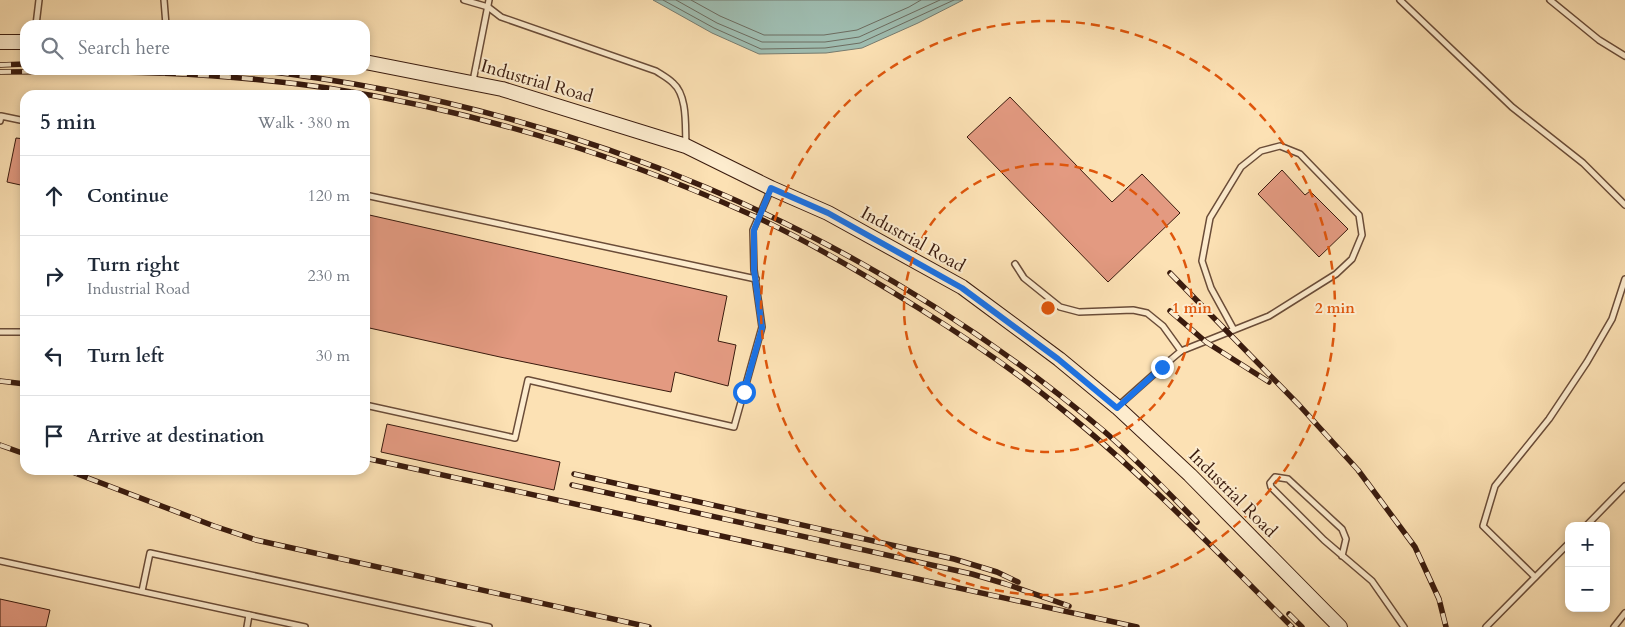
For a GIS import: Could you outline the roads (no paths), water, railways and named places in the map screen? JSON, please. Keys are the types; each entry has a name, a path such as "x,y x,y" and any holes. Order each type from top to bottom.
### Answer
{"street":[{"path":"0,42 20,42"},
{"name":"Industrial Road","path":"370,63 502,88 686,146 771,188 828,213 962,288 1058,359 1117,408 1190,475 1340,627"}],"lane":[{"path":"37,20 39,0"},
{"path":"164,0 166,20"},
{"path":"464,0 488,7 501,17 656,71 674,84 680,92 686,146"},
{"path":"473,82 489,0"},
{"path":"1400,0 1512,108 1583,163 1625,204"},
{"path":"1550,0 1599,40 1625,56"},
{"path":"0,121 1,116 20,120"},
{"path":"1117,408 1181,351 1234,330 1269,316 1336,274 1352,259 1362,235 1358,215 1300,154 1280,146 1261,152 1241,167 1210,218 1202,261 1211,288 1234,330"},
{"path":"370,407 515,438 528,380 734,427 762,328 756,279 754,230 771,188"},
{"path":"370,195 756,279"},
{"path":"1015,264 1024,278 1060,306 1079,312 1133,310 1147,313 1164,326 1181,351"},
{"path":"1535,577 1483,526 1495,486 1550,419 1587,362 1612,319 1625,279"},
{"path":"0,332 20,332"},
{"path":"1342,556 1346,539 1342,528 1288,479 1275,477 1271,480 1271,487 1324,540 1342,556 1372,582 1404,627"},
{"path":"1590,522 1625,486"},
{"path":"1486,627 1565,547"},
{"path":"142,591 150,553 489,627"},
{"path":"0,561 306,627"},
{"path":"1614,627 1625,613"},
{"path":"247,627 249,615"}],"water":[{"path":"653,0 963,0 862,48 826,53 759,54 712,33"}],"railway":[{"path":"0,65 20,64"},
{"path":"0,72 20,72"},
{"path":"205,75 246,78 339,90"},
{"path":"290,75 372,87 487,113 598,146 708,188 813,237 915,295 1012,360 1105,432 1197,522"},
{"path":"370,96 438,109 546,138 599,155 703,194 754,216 839,260 938,320 1025,380 1058,406 1149,485 1292,627"},
{"path":"1170,273 1299,405 1358,470 1415,547 1439,599 1446,627"},
{"path":"1170,311 1206,342 1269,382"},
{"path":"0,381 20,383"},
{"path":"0,445 20,452"},
{"path":"370,459 1137,627"},
{"path":"574,474 954,559 997,572 1018,582"},
{"path":"80,475 256,540 649,627"},
{"path":"572,485 972,574 1069,606"},
{"path":"1289,614 1302,627"}]}
